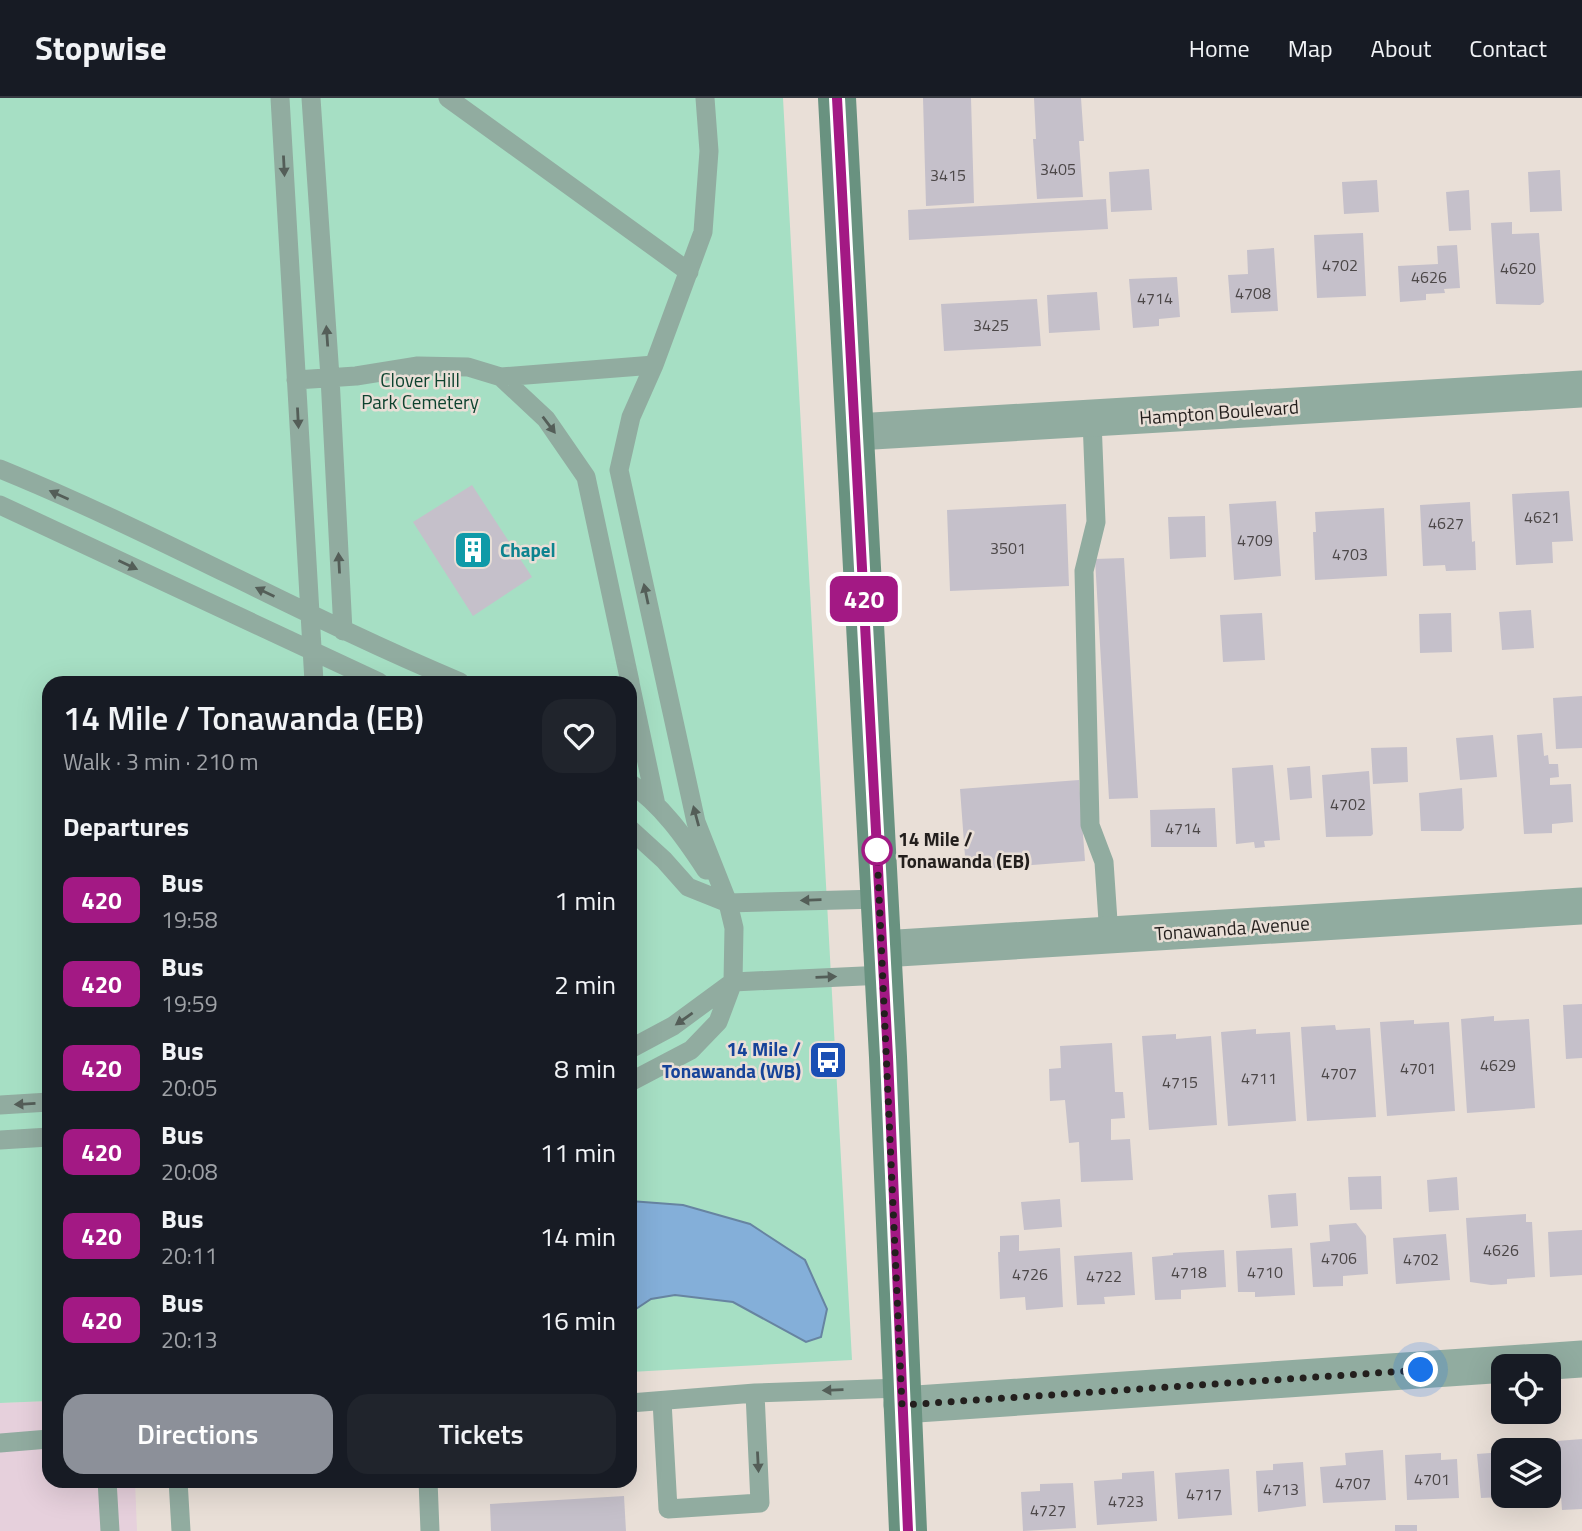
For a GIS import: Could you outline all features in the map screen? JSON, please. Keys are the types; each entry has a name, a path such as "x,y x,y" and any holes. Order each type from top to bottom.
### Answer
{"main road":[{"path":"837,98 880,899 908,1531"}],"street":[{"name":"Hampton Boulevard","path":"856,432 1582,389"},
{"name":"Tonawanda Avenue","path":"883,962 1109,936 1582,906"},
{"path":"902,1396 1582,1359"}],"lane":[{"path":"281,98 313,676"},
{"path":"311,98 330,377 343,631"},
{"path":"448,98 689,272"},
{"path":"637,1078 691,1049 718,1022 733,982 734,928 728,903 696,822 619,470 631,417 654,365 703,232 709,151 705,98"},
{"path":"296,380 356,376 418,366 468,367 501,377 654,365"},
{"path":"501,377 546,419 586,477 629,676"},
{"path":"1092,420 1096,522 1084,571 1090,825 1104,862 1109,936"},
{"path":"0,468 166,544 373,645 446,676"},
{"path":"586,477 619,470"},
{"path":"0,505 362,676"},
{"path":"373,645 374,676"},
{"path":"637,716 656,807"},
{"path":"637,789 683,835 728,903"},
{"path":"637,835 688,887 728,903 880,899"},
{"path":"637,1045 673,1026 733,982 883,962"},
{"path":"0,1105 42,1102"},
{"path":"0,1140 42,1137"},
{"path":"637,1403 755,1393 902,1396"},
{"path":"662,1401 668,1509 760,1503 755,1393"},
{"path":"0,1443 42,1440"},
{"path":"107,1488 110,1531"},
{"path":"178,1488 181,1531"},
{"path":"428,1488 430,1531"}],"shaded area":[{"path":"42,1401 42,1488 135,1488 137,1531 0,1531 0,1403"}],"green space":[{"name":"Clover Hill Park Cemetery","path":"0,98 783,98 852,1360 637,1372 637,676 42,676 42,1401 0,1403"}],"water":[{"path":"637,1202 683,1205 750,1224 805,1260 827,1309 821,1337 806,1342 733,1302 675,1295 651,1299 637,1308"}],"building":[{"path":"923,98 971,98 974,203 926,206"},
{"path":"1034,98 1081,98 1084,141 1079,141 1083,197 1037,199 1033,139 1036,139"},
{"path":"1149,169 1152,210 1111,212 1109,172"},
{"path":"1560,170 1562,211 1530,212 1528,172"},
{"path":"1377,180 1379,212 1344,214 1342,182"},
{"path":"1469,190 1471,230 1449,231 1446,192"},
{"path":"1106,199 1108,229 909,240 908,210"},
{"path":"1512,222 1512,234 1539,233 1544,302 1540,305 1496,304 1491,223"},
{"path":"1363,233 1366,296 1317,298 1314,235"},
{"path":"1457,245 1460,288 1444,289 1445,293 1426,294 1426,300 1400,302 1398,266 1438,264 1437,246"},
{"path":"1274,248 1278,311 1231,313 1228,275 1248,274 1247,250"},
{"path":"1177,277 1180,317 1159,319 1159,326 1133,328 1129,279"},
{"path":"1097,292 1100,330 1049,333 1047,295"},
{"path":"1037,299 1041,346 944,351 941,304"},
{"name":"Chapel","path":"472,485 532,577 473,616 413,522"},
{"path":"1569,491 1573,541 1552,542 1553,563 1516,565 1512,494"},
{"path":"1276,501 1281,576 1234,580 1229,504"},
{"path":"1470,502 1476,570 1446,571 1445,565 1423,566 1420,505"},
{"path":"1066,504 1069,586 950,591 947,510"},
{"path":"1384,508 1387,576 1315,580 1315,512"},
{"path":"1205,516 1206,557 1170,559 1168,517"},
{"path":"1124,558 1138,798 1109,799 1095,559"},
{"path":"1531,610 1534,648 1502,650 1499,612"},
{"path":"1262,613 1265,660 1223,662 1220,615"},
{"path":"1451,613 1452,652 1420,653 1419,614"},
{"path":"1582,696 1582,748 1556,749 1553,698"},
{"path":"1542,733 1544,756 1548,755 1549,764 1558,764 1559,777 1550,778 1550,785 1571,784 1573,822 1552,824 1552,833 1524,834 1517,735"},
{"path":"1493,735 1497,777 1460,780 1456,738"},
{"path":"1407,747 1408,782 1373,784 1371,748"},
{"path":"1273,765 1280,840 1264,841 1265,847 1255,848 1254,842 1236,844 1232,768"},
{"path":"1310,766 1312,798 1290,800 1287,768"},
{"path":"1369,771 1373,834 1326,837 1322,775"},
{"path":"1079,780 1085,861 966,870 960,789"},
{"path":"1462,788 1464,828 1461,831 1421,831 1419,793"},
{"path":"1215,808 1217,847 1151,847 1150,810"},
{"path":"1582,1004 1582,1058 1566,1059 1563,1005"},
{"path":"1494,1016 1494,1021 1529,1019 1535,1108 1467,1113 1461,1019"},
{"path":"1414,1020 1414,1024 1449,1022 1455,1111 1387,1116 1380,1022"},
{"path":"1335,1025 1336,1030 1370,1028 1376,1117 1307,1121 1301,1027"},
{"path":"1256,1029 1256,1034 1290,1032 1296,1121 1228,1126 1221,1032"},
{"path":"1176,1034 1176,1039 1211,1036 1217,1125 1149,1130 1142,1036"},
{"path":"1112,1043 1115,1092 1123,1092 1125,1118 1111,1119 1111,1140 1130,1139 1133,1180 1081,1182 1079,1142 1069,1143 1065,1100 1050,1101 1049,1069 1061,1068 1060,1046"},
{"path":"1381,1176 1382,1209 1350,1210 1348,1177"},
{"path":"1457,1177 1459,1210 1429,1212 1427,1180"},
{"path":"1296,1193 1298,1226 1271,1228 1268,1195"},
{"path":"1060,1199 1062,1227 1024,1230 1021,1202"},
{"path":"1526,1214 1526,1222 1532,1222 1535,1277 1507,1279 1507,1284 1470,1282 1466,1218"},
{"path":"1356,1223 1366,1236 1368,1274 1343,1276 1343,1286 1313,1287 1310,1243 1330,1241 1329,1225"},
{"path":"1582,1230 1582,1275 1550,1277 1548,1232"},
{"path":"1446,1234 1450,1280 1396,1284 1393,1238"},
{"path":"1019,1235 1019,1251 1060,1248 1063,1307 1026,1310 1025,1297 1000,1299 1000,1236"},
{"path":"1292,1248 1295,1295 1255,1297 1255,1292 1238,1292 1236,1251"},
{"path":"1224,1250 1226,1287 1181,1290 1181,1299 1155,1300 1152,1257"},
{"path":"1132,1252 1135,1295 1104,1297 1105,1304 1077,1305 1074,1256"},
{"path":"1582,1439 1582,1509 1562,1510 1561,1441"},
{"path":"1383,1450 1386,1500 1323,1503 1320,1467 1346,1465 1345,1453"},
{"path":"1441,1453 1441,1460 1457,1459 1459,1498 1407,1500 1405,1455"},
{"path":"1491,1453 1491,1498 1481,1498 1477,1454"},
{"path":"1303,1462 1306,1506 1258,1512 1256,1471 1273,1470 1273,1464"},
{"path":"1229,1469 1232,1515 1178,1519 1175,1473"},
{"path":"1154,1471 1157,1521 1097,1525 1094,1481 1122,1479 1122,1473"},
{"path":"1073,1483 1076,1528 1023,1531 1021,1492 1040,1491 1040,1484"},
{"path":"624,1496 626,1531 491,1531 490,1504"},
{"path":"1395,1525 1417,1525 1417,1531 1395,1531"}],"bus line":[{"name":"420","path":"837,98 888,1057 908,1531"}],"place":[{"name":"Chapel","path":"473,550"},
{"name":"14 Mile / Tonawanda (EB)","path":"877,850"},
{"name":"14 Mile / Tonawanda (WB)","path":"828,1060"}],"route":[{"path":"877,850 902,1405 1421,1370"}]}
